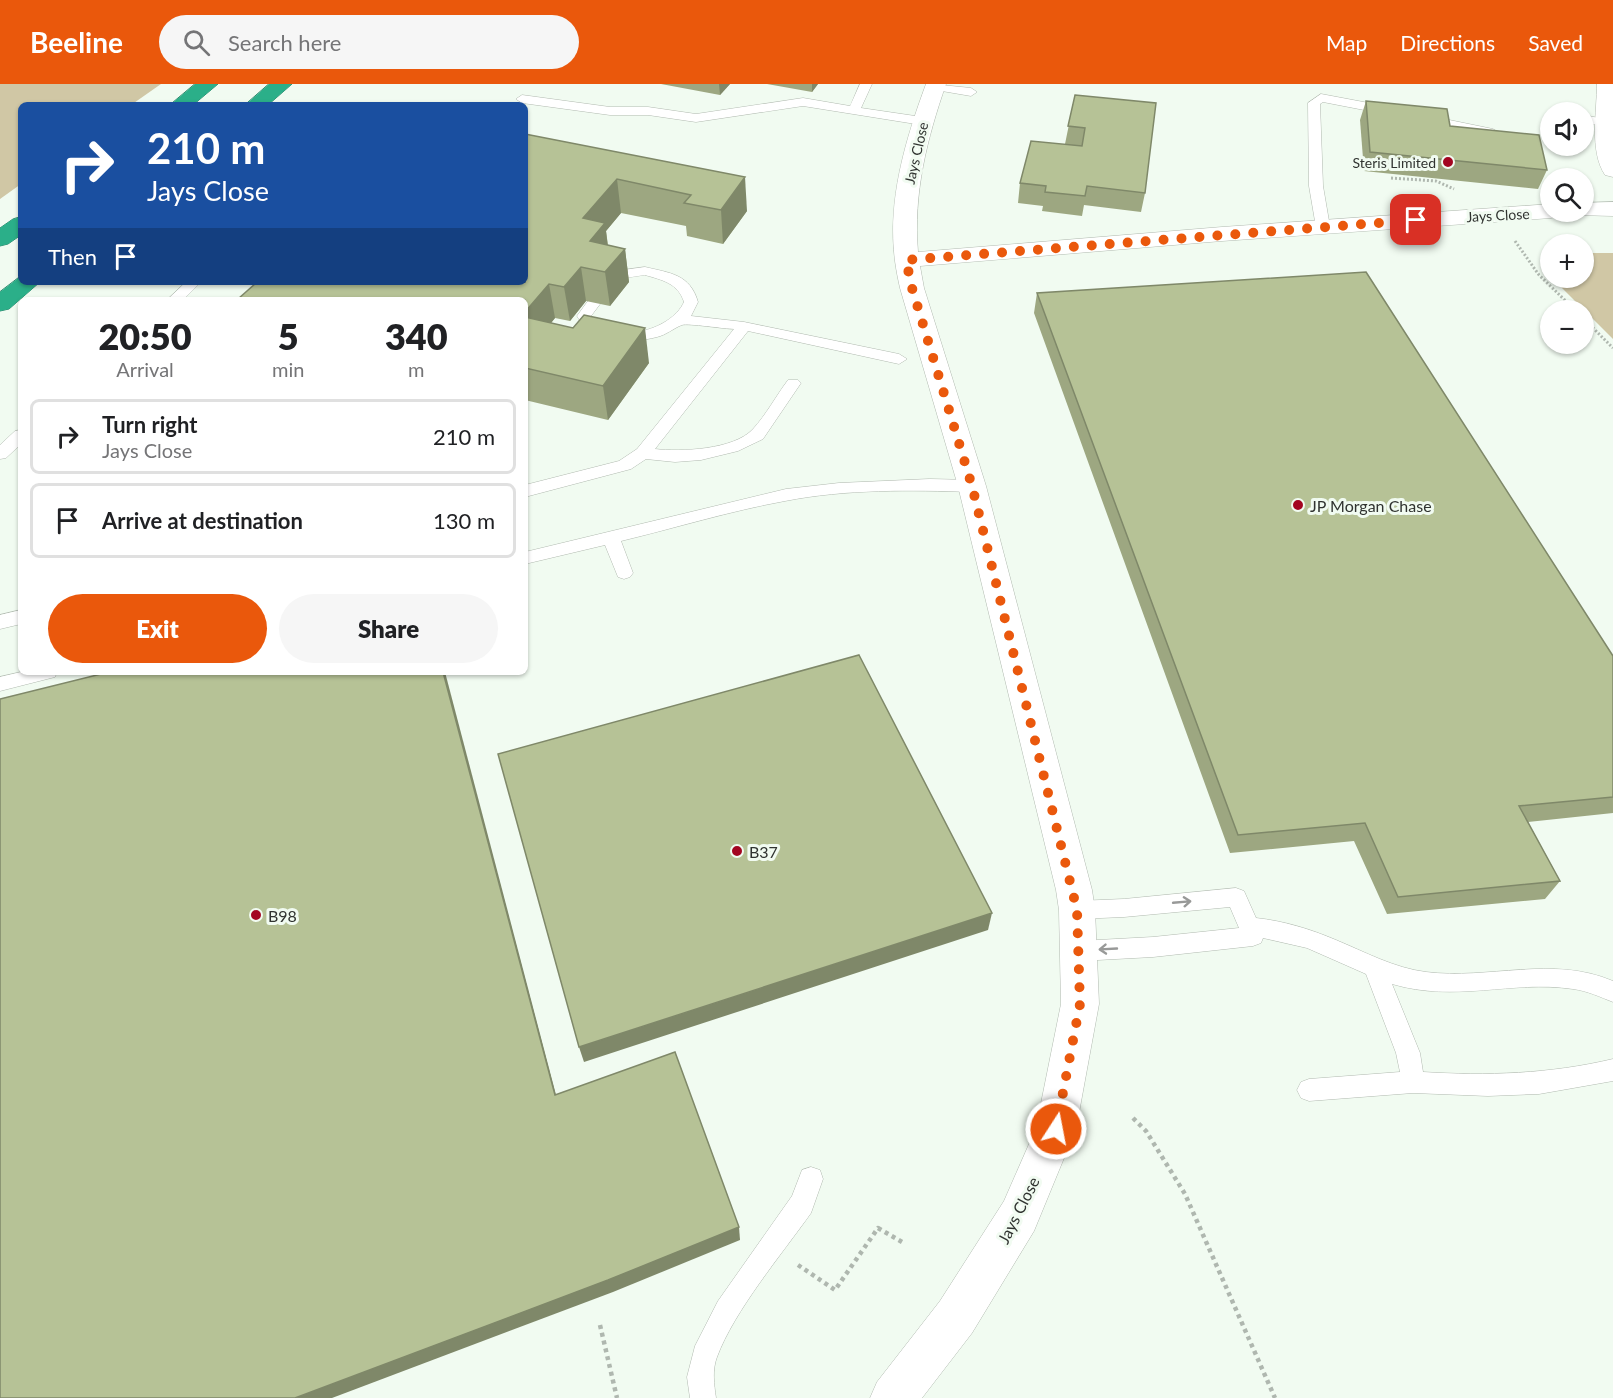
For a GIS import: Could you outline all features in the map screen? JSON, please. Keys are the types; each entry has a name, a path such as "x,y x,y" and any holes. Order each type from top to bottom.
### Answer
{"highway":[{"path":"184,102 208,84"},
{"path":"259,102 282,84"},
{"path":"0,239 18,226"},
{"path":"0,304 24,285"}],"street":[{"name":"Jays Close","path":"903,1395 956,1317 1019,1216 1056,1129 1080,1004 1077,910 972,486 912,288 906,260 904,222 909,169 922,121 936,85"},
{"path":"1610,93 1607,146 1613,170"},
{"path":"1594,210 1613,210"},
{"name":"Jays Close","path":"906,260 1540,212"}],"lane":[{"path":"537,84 522,99 610,111 648,111 696,118 803,102 922,121"},
{"path":"854,110 866,84"},
{"path":"936,85 971,92"},
{"path":"1323,227 1316,186 1314,103 1321,98 1509,137"},
{"path":"1594,121 1609,124"},
{"path":"683,320 690,309 692,298 687,288 677,279 645,271 614,275 588,307 584,316 588,324 600,331 626,336 654,334 683,320 744,326 899,358"},
{"path":"177,297 191,285"},
{"path":"528,489 625,465 643,453 744,326"},
{"path":"643,453 675,457 701,455 732,447 757,435 793,383"},
{"path":"0,454 18,438"},
{"path":"528,557 786,495 840,489 930,485 972,486"},
{"path":"611,537 624,573"},
{"path":"0,622 18,618"},
{"path":"0,684 36,675"},
{"path":"1077,910 1124,908 1236,897 1253,936 1153,947 1079,951"},
{"path":"1249,927 1276,929 1296,934 1375,968 1398,976 1428,982 1461,984 1550,978 1581,980 1613,992"},
{"path":"1375,968 1408,1053 1413,1082"},
{"path":"1309,1090 1413,1082 1477,1086 1521,1084 1613,1070"},
{"path":"703,1398 700,1377 704,1354 727,1310 802,1204 811,1179"}],"path":[{"path":"1391,178 1436,181 1457,191"},
{"path":"1511,237 1539,275 1565,300"},
{"path":"1594,329 1613,348"},
{"path":"1133,1118 1146,1131 1185,1194 1275,1398"},
{"path":"772,1247 835,1290 878,1228 902,1242"},
{"path":"600,1325 616,1398"}],"shaded area":[{"path":"0,84 161,84 135,102 18,102 18,186 0,199"},
{"path":"1594,253 1613,253 1613,339 1594,320 1594,300 1574,300 1562,288 1594,288"}],"building":[{"path":"1075,95 1156,103 1145,193 1087,186 1085,196 1045,192 1046,186 1020,183 1031,141 1082,146 1085,128 1068,126"},
{"path":"1366,101 1447,109 1450,126 1539,135 1540,156 1544,156 1547,168 1540,169 1370,152"},
{"path":"528,135 745,177 721,210 684,203 691,195 617,179 583,218 605,223 590,241 625,249 605,272 581,267 564,287 549,284 528,308 528,297 240,297 254,285 528,285"},
{"name":"JP Morgan Chase","path":"1366,272 1613,656 1613,797 1519,806 1560,881 1398,897 1365,823 1238,835 1037,293"},
{"path":"584,315 645,328 603,386 528,369 528,318 573,328"},
{"name":"B37","path":"859,655 992,913 579,1047 498,754"},
{"name":"B98","path":"97,675 444,675 555,1095 675,1052 739,1227 608,1280 295,1398 0,1398 0,699"}],"place":[{"name":"Steris Limited","path":"1448,162"},
{"name":"JP Morgan Chase","path":"1298,505"},
{"name":"B37","path":"737,851"},
{"name":"B98","path":"256,915"}],"route":[{"path":"1056,1129 1080,1004 1077,910 1074,890 972,486 912,288 906,260 1416,220"}]}
